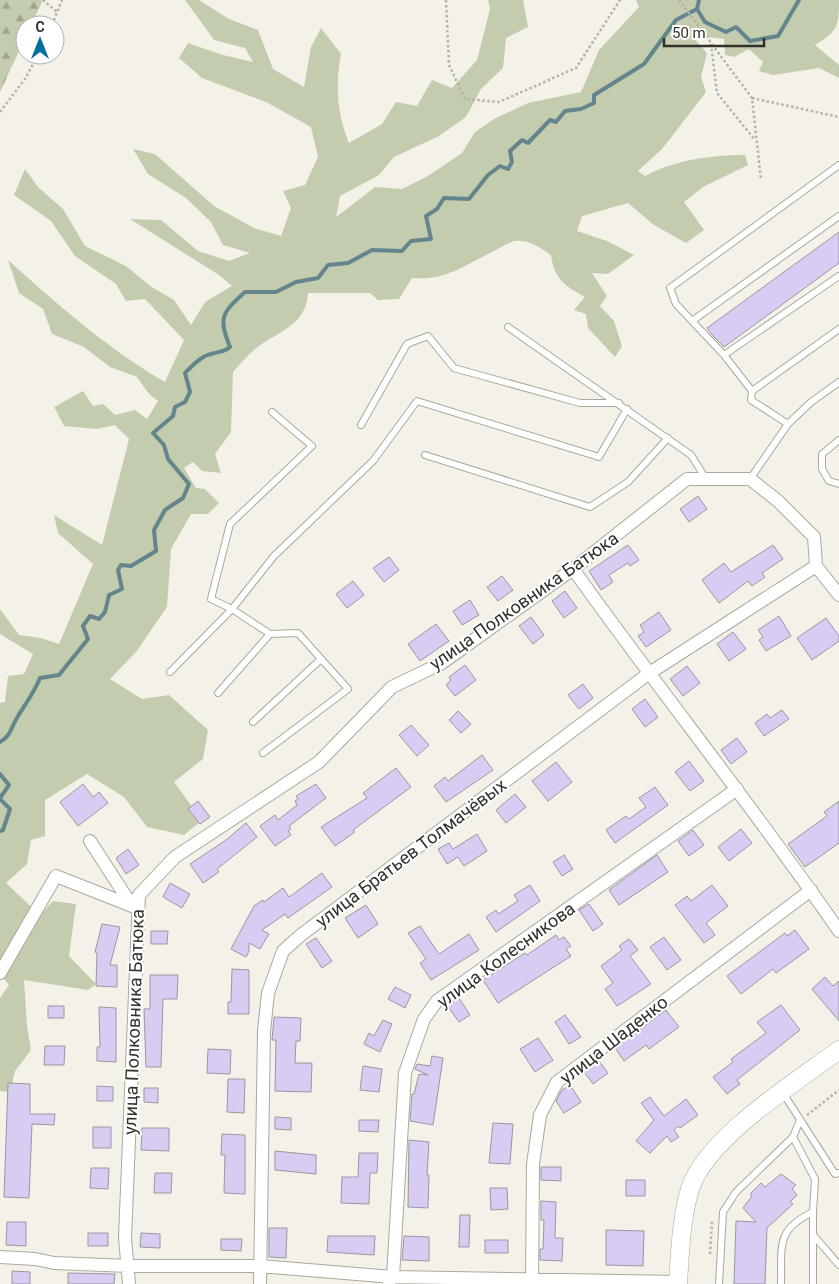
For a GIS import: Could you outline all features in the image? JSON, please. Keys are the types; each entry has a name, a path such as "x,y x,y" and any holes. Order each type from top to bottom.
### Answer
{"main road":[{"path":"678,1283 683,1221 690,1188 705,1162 724,1141 771,1099 839,1050"}],"street":[{"name":"улица Полковника Батюка","path":"129,1284 129,1266 125,1238 136,901 175,857 319,762 392,687 442,663 573,569 651,508 667,492 687,479 750,479"},
{"path":"750,479 778,502 814,537 816,566 839,595"},
{"name":"улица Братьев Толмачёвых","path":"260,1284 264,1031 268,993 283,952 301,935 648,674 816,566"},
{"path":"573,569 648,674 737,789 839,931"},
{"name":"улица Колесникова","path":"390,1281 405,1073 424,1019 437,1002 737,789"},
{"path":"90,841 136,901"},
{"path":"0,973 56,876 136,901"},
{"name":"улица Шаденко","path":"532,1282 533,1164 540,1115 557,1082 811,890"},
{"path":"0,1257 35,1259 54,1263 129,1266 260,1266 390,1281 678,1283"}],"lane":[{"path":"788,424 751,400 752,391 724,356 676,304 670,288 839,165"},
{"path":"692,321 839,216"},
{"path":"724,356 839,276"},
{"path":"508,327 691,455 706,479"},
{"path":"752,391 839,329"},
{"path":"361,425 407,344 428,336 454,368 580,403 618,403"},
{"path":"750,479 788,424 810,403 839,382"},
{"path":"170,672 232,609 274,556 373,461 417,402 599,457 627,409"},
{"path":"264,753 348,689 298,633 270,634 232,609 212,599 230,524 312,446 272,412"},
{"path":"425,455 590,507 628,482 668,438"},
{"path":"839,440 822,454 822,469 828,481 839,484"},
{"path":"218,693 270,634"},
{"path":"253,722 322,660"},
{"path":"782,1092 835,1174 839,1173"},
{"path":"719,1284 723,1212 736,1192 793,1136 800,1120"},
{"path":"793,1136 815,1179 813,1284"},
{"path":"781,1284 783,1236 791,1225 813,1212"},
{"path":"815,1237 839,1264"}],"path":[{"path":"43,0 57,12"},
{"path":"56,15 62,0"},
{"path":"446,0 449,65 465,98 499,102 576,68 620,0"},
{"path":"679,0 752,98 761,180"},
{"path":"711,43 717,93 756,141"},
{"path":"0,112 26,79 33,65"},
{"path":"752,98 839,117"},
{"path":"800,1120 839,1090"}],"green space":[{"path":"0,0 43,0 36,15 15,15 15,60 0,92"},
{"path":"185,0 199,0 229,19 258,30 273,69 304,87 311,47 321,28 341,54 338,99 349,143 382,124 396,102 417,106 432,80 452,88 477,60 490,9 488,0 523,0 528,27 506,38 503,68 481,89 466,117 439,136 394,157 379,175 340,196 336,217 375,187 402,189 428,176 462,153 475,132 494,119 528,103 581,92 599,50 639,7 636,0 839,0 836,27 828,36 815,45 839,65 839,78 819,68 773,75 759,71 763,62 749,49 734,57 725,55 724,39 691,35 707,53 701,77 706,92 662,149 638,171 645,176 681,162 706,157 732,155 745,155 748,165 703,187 684,202 704,230 686,243 654,225 628,203 582,216 577,231 607,241 634,255 608,274 592,273 607,296 600,306 614,321 622,346 615,357 588,328 586,314 574,310 585,297 562,281 555,270 551,255 525,241 515,241 455,271 435,277 412,278 399,299 378,300 370,293 308,293 302,314 296,321 255,349 233,372 231,432 215,454 221,473 202,471 193,462 184,468 196,488 205,489 219,503 208,514 191,514 171,549 167,607 136,652 110,679 142,699 169,695 208,730 203,759 174,782 202,820 184,835 147,827 124,797 87,774 45,800 45,836 31,840 27,864 6,883 40,915 53,901 76,904 69,956 96,984 88,990 24,980 27,1026 31,1050 15,1071 10,1092 0,1091 0,998 9,985 0,974 0,703 5,702 8,676 24,674 33,654 0,634 0,609 19,635 41,638 59,644 93,564 58,533 54,515 102,545 129,439 115,425 97,429 64,426 54,407 83,391 93,406 103,404 115,415 135,410 147,419 158,401 149,394 137,377 110,367 84,347 52,334 43,309 19,293 8,260 103,340 165,382 184,340 145,299 126,301 116,284 75,256 51,221 14,195 25,169 38,187 63,209 85,246 126,266 150,286 174,300 191,325 205,302 232,286 219,275 130,219 161,220 198,251 229,261 250,253 223,245 211,222 186,198 148,174 133,149 155,154 214,206 254,228 281,236 291,208 283,191 305,185 318,157 311,127 266,102 202,78 179,58 188,43 223,55 253,62 245,48 214,40"}],"building":[{"path":"839,232 839,263 724,347 713,336 707,328"},
{"path":"698,496 707,509 689,522 680,509"},
{"path":"628,545 639,560 630,566 628,563 609,575 613,582 601,590 589,571"},
{"path":"773,545 783,559 762,573 765,577 752,586 748,581 719,603 702,580 724,563 731,572"},
{"path":"389,557 399,570 384,582 373,568"},
{"path":"502,576 513,590 498,601 487,587"},
{"path":"353,581 364,595 347,608 336,594"},
{"path":"565,591 577,608 564,618 552,601"},
{"path":"470,600 479,615 462,625 453,611"},
{"path":"659,612 671,630 646,647 638,636 644,632 640,625"},
{"path":"779,616 791,636 766,651 759,640 763,637 758,630"},
{"path":"531,617 544,635 533,644 519,626"},
{"path":"826,618 839,636 839,641 812,660 797,638"},
{"path":"436,624 449,641 420,661 408,644"},
{"path":"733,632 746,649 729,661 717,644"},
{"path":"465,665 476,680 455,696 446,685 451,680 449,677"},
{"path":"687,666 700,683 683,696 670,679"},
{"path":"583,684 593,698 579,709 568,695"},
{"path":"645,699 658,717 645,727 632,709"},
{"path":"782,710 789,719 764,736 755,723 767,714 770,718"},
{"path":"458,711 471,724 461,733 449,720"},
{"path":"411,725 429,745 417,756 399,735"},
{"path":"737,738 747,752 731,764 721,750"},
{"path":"482,755 493,770 446,802 434,786 445,777 448,781"},
{"path":"689,761 704,781 690,791 675,772"},
{"path":"556,762 572,782 548,801 532,781"},
{"path":"396,768 411,787 353,830 355,832 335,846 321,827 367,798 363,793"},
{"path":"83,784 93,797 99,792 108,803 78,826 60,802"},
{"path":"316,784 326,798 289,826 291,829 288,831 291,835 275,846 260,826 275,815 278,820 297,805 295,801 298,799 296,796"},
{"path":"655,787 668,805 615,843 606,830 626,816 629,819 646,807 639,798"},
{"path":"515,794 526,807 506,823 496,810"},
{"path":"198,801 210,817 200,824 188,809"},
{"path":"839,801 839,843 805,867 788,844 827,816 824,812"},
{"path":"246,823 257,837 217,869 219,872 203,883 190,864 226,840"},
{"path":"741,829 752,843 729,861 718,847"},
{"path":"693,830 704,845 689,856 678,841"},
{"path":"477,834 487,851 464,866 458,857 447,864 438,849 449,843 453,849"},
{"path":"128,849 139,865 126,874 116,858"},
{"path":"564,855 573,869 562,876 553,862"},
{"path":"657,855 668,872 619,905 609,890"},
{"path":"322,873 332,887 288,918 285,914 262,930 269,934 260,949 249,943 249,951 246,957 231,949 254,906 263,900 264,902 283,888 289,897"},
{"path":"170,883 190,894 182,908 163,897"},
{"path":"530,885 540,901 496,932 486,917 496,910 498,914 518,901 514,895"},
{"path":"712,885 728,906 706,923 715,935 704,943 675,905 687,896 691,901"},
{"path":"589,904 603,924 593,931 579,910"},
{"path":"366,905 378,924 358,938 345,918"},
{"path":"102,924 120,927 110,965 117,965 117,987 96,986 97,953 95,952"},
{"path":"420,926 439,954 469,934 479,950 431,980 420,963 426,959 408,933"},
{"path":"795,930 809,949 776,973 773,969 741,994 727,976 785,933 787,936"},
{"path":"151,931 168,931 167,944 151,944"},
{"path":"556,935 559,940 564,937 571,946 566,949 571,956 498,1003 483,980 525,953 527,955"},
{"path":"664,937 681,960 667,970 650,947"},
{"path":"316,938 332,961 322,968 306,944"},
{"path":"629,939 638,950 630,956 651,984 617,1006 605,989 613,983 601,966 622,950 619,946"},
{"path":"232,969 249,970 249,1014 228,1014 228,1002 231,1002"},
{"path":"150,975 178,975 177,999 163,999 161,1067 146,1067 144,1009 150,1009"},
{"path":"825,977 833,986 839,981 839,1021 812,989"},
{"path":"395,987 411,995 405,1008 388,999"},
{"path":"459,998 470,1015 459,1022 447,1005"},
{"path":"781,1005 800,1030 737,1080 740,1084 727,1094 713,1077 733,1062 731,1059 766,1033 757,1022"},
{"path":"48,1006 64,1006 64,1018 48,1018"},
{"path":"99,1007 116,1008 116,1062 97,1061 97,1047 100,1047"},
{"path":"666,1010 679,1027 649,1049 646,1045 624,1061 615,1048"},
{"path":"565,1015 581,1037 569,1044 555,1022"},
{"path":"274,1017 301,1018 300,1041 296,1041 295,1063 312,1063 311,1092 275,1091 276,1040 272,1040"},
{"path":"383,1020 392,1024 380,1052 364,1044 369,1033 374,1036"},
{"path":"538,1038 553,1060 535,1072 520,1049"},
{"path":"45,1046 65,1046 64,1065 44,1065"},
{"path":"208,1049 231,1050 230,1074 207,1073"},
{"path":"432,1056 443,1058 433,1125 410,1121 412,1094 414,1094 419,1074 428,1075 415,1069 417,1064 430,1066"},
{"path":"599,1061 608,1073 593,1084 584,1072"},
{"path":"363,1066 382,1069 379,1092 360,1090"},
{"path":"228,1079 245,1079 244,1113 227,1112"},
{"path":"8,1083 30,1084 30,1114 55,1114 54,1125 32,1124 29,1198 4,1197"},
{"path":"570,1085 581,1102 564,1113 556,1101 562,1090"},
{"path":"97,1086 113,1087 113,1101 97,1101"},
{"path":"144,1088 158,1088 158,1103 144,1102"},
{"path":"650,1097 664,1116 686,1099 698,1115 674,1130 679,1137 671,1142 667,1136 650,1153 636,1141 654,1120 641,1103"},
{"path":"275,1117 291,1118 291,1130 275,1129"},
{"path":"359,1120 379,1120 378,1132 359,1131"},
{"path":"493,1123 513,1124 510,1164 489,1163"},
{"path":"93,1127 111,1127 111,1148 93,1148"},
{"path":"142,1128 169,1128 169,1151 141,1150"},
{"path":"222,1134 245,1135 245,1194 224,1193 225,1155 221,1155"},
{"path":"409,1140 429,1142 428,1208 408,1207"},
{"path":"275,1151 316,1155 316,1174 275,1170"},
{"path":"359,1153 378,1153 377,1173 370,1173 369,1204 341,1203 342,1177 358,1177"},
{"path":"541,1167 561,1167 561,1181 541,1180"},
{"path":"91,1168 109,1168 108,1189 90,1188"},
{"path":"155,1173 172,1173 171,1193 154,1193"},
{"path":"781,1174 796,1185 792,1189 797,1195 790,1202 793,1204 767,1228 765,1284 734,1284 736,1221 756,1222 743,1208 752,1196 750,1194 761,1183 765,1187"},
{"path":"626,1180 645,1180 645,1196 626,1196"},
{"path":"490,1188 507,1188 508,1209 491,1210"},
{"path":"541,1201 556,1202 555,1238 563,1238 562,1261 540,1260 540,1249 543,1249 544,1220 541,1220"},
{"path":"460,1215 470,1215 469,1247 459,1247"},
{"path":"7,1222 26,1222 26,1246 6,1245"},
{"path":"269,1228 287,1228 286,1258 269,1257"},
{"path":"606,1230 644,1231 643,1266 606,1265"},
{"path":"88,1233 108,1233 108,1246 88,1246"},
{"path":"141,1233 160,1234 160,1248 140,1247"},
{"path":"328,1236 375,1236 374,1255 327,1252"},
{"path":"404,1236 429,1237 429,1261 402,1260"},
{"path":"221,1239 242,1239 241,1251 221,1250"},
{"path":"485,1240 508,1240 508,1253 485,1253"},
{"path":"12,1271 30,1272 30,1284 12,1284"},
{"path":"68,1273 115,1274 114,1284 68,1284"}],"waterway":[{"path":"697,9 699,0"},
{"path":"0,742 9,734 40,678 59,675 88,639 83,626 90,616 99,619 105,612 109,595 122,589 118,570 121,565 131,566 156,551 154,530 165,510 183,498 189,484 168,459 164,445 153,433 173,416 175,407 185,402 190,392 185,373 204,357 230,347 223,322 227,311 237,299 245,292 276,292 296,282 318,278 328,265 348,263 372,250 402,251 411,241 431,239 426,216 437,209 444,198 469,199 488,175 500,166 508,169 512,162 510,151 522,140 528,143 550,120 556,122 565,111 581,109 594,103 594,95 644,64 676,20 697,9 705,22 726,32 736,27 750,41 778,36 799,0"},
{"path":"0,774 9,785 0,798"},
{"path":"0,799 10,809 3,830 0,831"}]}
